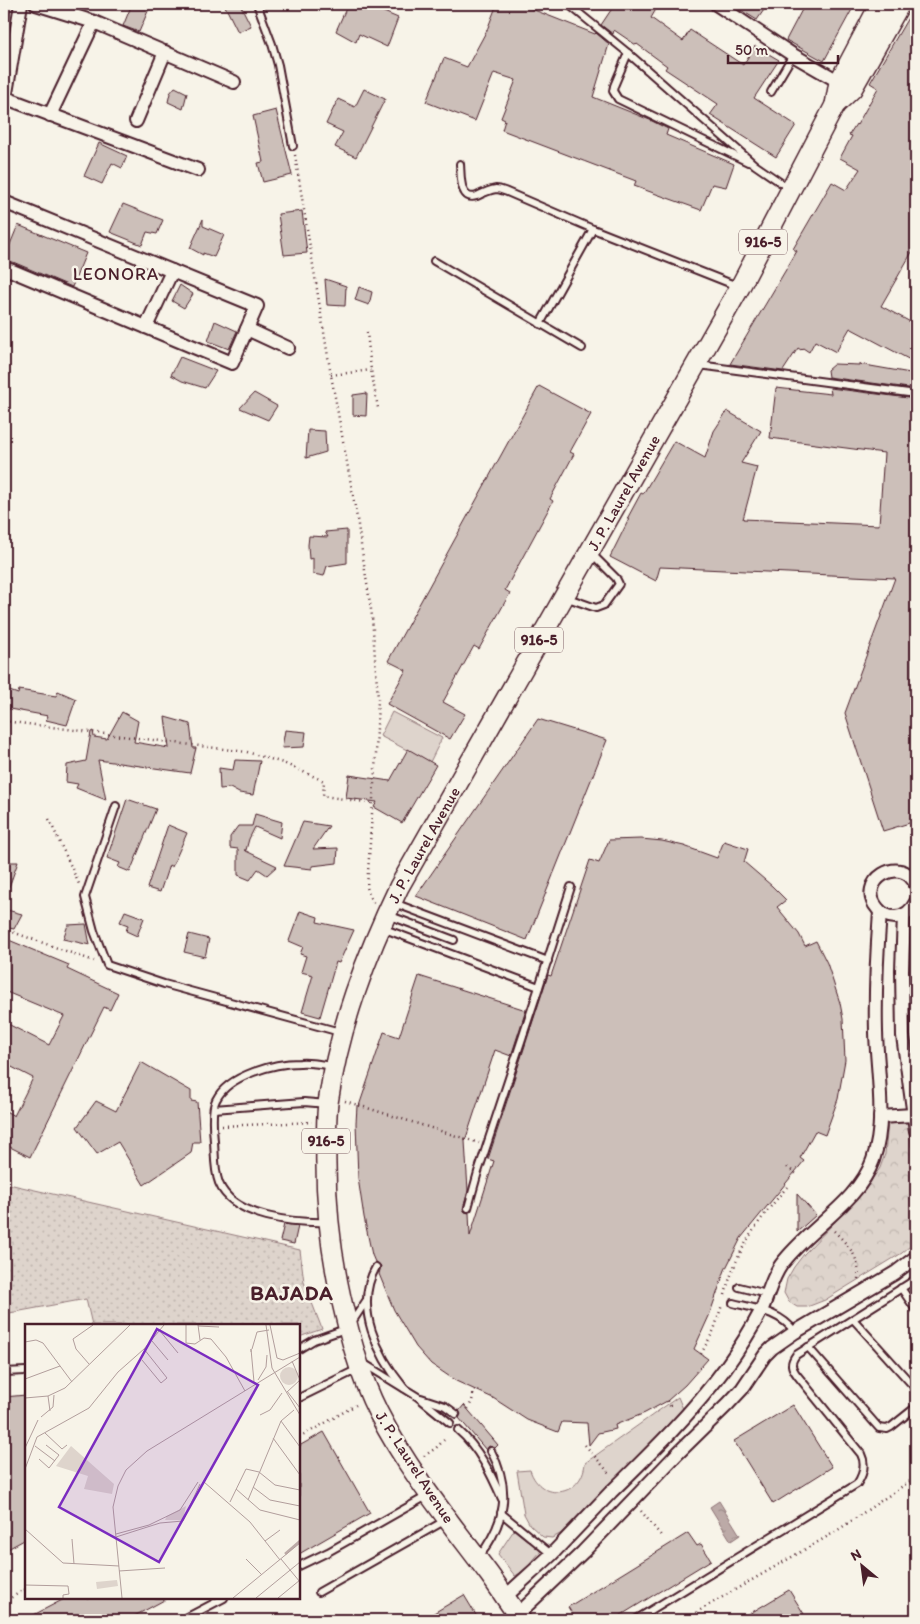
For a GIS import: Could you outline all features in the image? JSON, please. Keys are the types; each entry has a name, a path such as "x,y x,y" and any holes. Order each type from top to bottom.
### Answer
{"main road":[{"name":"J. P. Laurel Avenue","path":"846,85 880,4"},
{"name":"J. P. Laurel Avenue","path":"519,1618 410,1465 371,1397 359,1364 348,1328 332,1255 325,1185 335,1067 357,985 386,914 740,287 846,85 900,4"}],"street":[{"path":"21,4 4,101 50,115 198,170"},
{"path":"36,4 94,22 234,82"},
{"path":"716,4 793,55 846,85"},
{"path":"50,115 94,22"},
{"path":"136,121 165,52"},
{"path":"4,202 257,306 232,363 10,270"},
{"path":"146,327 172,271"},
{"path":"247,330 288,348"},
{"path":"914,878 897,870 890,871 878,877 872,888 872,895 873,901 880,912 887,916 896,917 904,915 910,911 916,902"},
{"path":"505,1597 551,1554 667,1437 698,1403 746,1337 761,1310 780,1267 793,1251 864,1178 873,1160 878,1140 880,1117 876,968 880,912"},
{"path":"904,915 903,1036 916,1131"},
{"path":"880,1117 913,1115"},
{"path":"519,1618 742,1389 765,1355 795,1332 895,1273 916,1257"}],"lane":[{"path":"256,4 278,65 293,146"},
{"path":"568,4 628,53 755,165 791,189"},
{"path":"628,53 614,86 613,91 618,99 755,165"},
{"path":"771,92 793,55"},
{"path":"460,164 461,186 464,193 468,196 473,197 497,189 507,192 593,230 740,287"},
{"path":"540,324 593,230"},
{"path":"434,261 582,348"},
{"path":"695,364 916,394"},
{"path":"564,597 596,608 604,605 619,584 616,578 589,552"},
{"path":"116,806 85,897 94,931 107,965 173,986 344,1033"},
{"path":"468,1208 572,887"},
{"path":"386,914 454,940"},
{"path":"386,914 548,961"},
{"path":"386,914 539,987"},
{"path":"329,1222 305,1223 282,1219 259,1214 236,1203 227,1195 220,1183 215,1165 213,1126 215,1100 227,1085 252,1073 285,1064 313,1063 335,1067"},
{"path":"214,1109 304,1102 332,1111"},
{"path":"376,1267 368,1282 366,1301 368,1316 378,1346 391,1372 404,1388"},
{"path":"635,1620 857,1484 862,1474 864,1459 797,1375 791,1365 792,1360 796,1354 916,1279"},
{"path":"738,1287 767,1294"},
{"path":"901,1288 916,1310"},
{"path":"300,1348 314,1340 348,1328 366,1301"},
{"path":"733,1303 779,1316 795,1332"},
{"path":"853,1319 916,1388"},
{"path":"808,1347 879,1428 887,1429 891,1427 916,1407"},
{"path":"300,1397 359,1364 418,1396 445,1406 456,1414"},
{"path":"4,1372 25,1371"},
{"path":"418,1396 450,1423"},
{"path":"458,1430 477,1451 494,1480 502,1500"},
{"path":"477,1559 493,1537 501,1513 502,1477 491,1451"},
{"path":"300,1566 336,1548 430,1495"},
{"path":"501,1513 551,1554"},
{"path":"319,1592 448,1520"},
{"path":"182,1620 222,1599"}],"path":[{"path":"293,146 331,375 358,522 373,633 378,699 367,887 373,903 386,914"},
{"path":"367,332 378,408"},
{"path":"331,375 371,370"},
{"path":"4,721 247,752 283,763 324,781 323,796 372,803"},
{"path":"49,819 85,897"},
{"path":"4,929 107,965"},
{"path":"213,1126 332,1111 345,1101 487,1146"},
{"path":"787,1167 799,1176"},
{"path":"725,1296 730,1274 746,1241 787,1187"},
{"path":"824,1221 850,1247 858,1262 859,1272 855,1296"},
{"path":"701,1354 714,1330 722,1305"},
{"path":"468,1409 474,1390"},
{"path":"300,1437 371,1397"},
{"path":"667,1401 672,1409"},
{"path":"410,1465 444,1440"},
{"path":"585,1445 619,1485"},
{"path":"683,1620 835,1532 916,1477"},
{"path":"632,1501 664,1538"},
{"path":"8,1600 25,1590"}],"green space":[{"path":"392,712 442,738 430,762 380,736"},
{"path":"888,1123 908,1123 916,1179 916,1241 902,1253 825,1300 807,1307 797,1307 789,1302 784,1293 787,1279 804,1254 861,1195 880,1168 885,1154"},
{"path":"4,1183 300,1250 304,1282 322,1329 300,1337 300,1324 92,1324 86,1299 4,1314"},
{"path":"678,1397 683,1409 560,1534 552,1538 543,1537 530,1525 524,1514 517,1471 530,1470 535,1481 543,1488 551,1491 560,1492 569,1489 577,1483 585,1463"},
{"path":"514,1530 541,1551 524,1571 515,1576 498,1554"}],"water":[{"path":"719,1501 740,1535 731,1541 710,1507"}],"building":[{"path":"132,4 151,4 139,32 123,26"},
{"path":"224,4 240,4 251,26 238,32"},
{"path":"348,4 365,4 398,18 387,47 359,34 356,42 336,31"},
{"path":"497,4 519,4 596,33 609,44 593,97 650,120 668,129 666,135 734,164 726,187 712,184 701,210 634,186 636,181 502,130 505,120 501,118 516,80 494,73 475,121 426,102 444,58 467,67 487,30"},
{"path":"615,4 659,4 651,18 683,41 690,30 743,65 755,46 779,60 754,98 796,125 776,157 710,115 718,104 665,69 667,66 637,44 614,30 613,34 601,25"},
{"path":"731,4 768,4 757,20"},
{"path":"805,4 855,4 824,61 786,40"},
{"path":"916,4 916,245 881,306 916,325 916,363 850,328 836,352 815,341 809,352 803,348 801,350 798,348 783,371 730,364 797,251 793,249 832,182 846,190 860,169 840,158 852,136 849,135 857,125 878,88 870,83"},
{"path":"175,87 187,93 183,109 168,102 170,93"},
{"path":"364,89 385,99 356,157 335,147 343,132 326,124 338,99 355,107"},
{"path":"276,110 292,175 263,182 258,163 263,162 253,116"},
{"path":"99,143 127,156 122,168 112,163 102,184 84,176"},
{"path":"123,204 163,220 157,234 147,232 142,245 110,232"},
{"path":"302,211 307,253 284,255 278,214"},
{"path":"203,219 203,226 224,235 214,257 203,253 203,255 190,248"},
{"path":"18,225 86,253 72,287 13,262 4,262"},
{"path":"325,279 346,286 345,306 327,305"},
{"path":"180,285 193,294 184,308 172,301"},
{"path":"359,287 372,292 369,305 355,300"},
{"path":"215,321 237,331 229,349 208,341"},
{"path":"180,357 216,371 205,388 182,381 171,375"},
{"path":"834,364 859,364 916,374 916,389 828,377 827,370"},
{"path":"539,386 591,414 570,452 574,454 550,499 553,501 505,590 510,593 479,649 474,646 443,702 465,714 450,739 387,704 406,670 388,661"},
{"path":"776,388 831,394 830,388 916,399 916,821 883,831 845,713 895,578 660,567 656,581 610,557 641,493 643,494 674,441 705,458 714,431 727,411 761,431 741,463 757,467 743,519 879,525 884,453 770,438"},
{"path":"254,393 277,406 268,420 240,408"},
{"path":"367,393 366,416 353,415 353,395"},
{"path":"308,430 325,431 326,452 306,458"},
{"path":"347,530 347,563 327,566 324,576 313,574 313,558 309,559 309,536 328,537 325,532"},
{"path":"4,689 18,694 19,690 56,696 58,691 76,699 67,725 46,720 48,716 4,708"},
{"path":"122,712 138,721 134,742 169,748 165,717 190,724 193,748 196,748 190,773 98,760 106,800 76,788 78,784 66,782 67,765 86,761 91,732 93,731 94,737 107,739"},
{"path":"538,719 607,740 527,940 416,896"},
{"path":"285,730 306,732 304,747 282,748"},
{"path":"408,749 436,765 402,823 374,807 377,802 346,798 349,775 390,781"},
{"path":"235,760 260,761 253,795 239,793 230,788 220,789 219,768 233,770"},
{"path":"127,799 156,809 130,872 118,867 120,863 107,858"},
{"path":"255,814 282,822 280,838 255,827 246,850 244,850 277,866 267,875 258,869 250,880 238,875 238,849 230,848 230,837 238,826 252,826"},
{"path":"303,822 329,826 313,849 338,848 337,863 312,866 312,869 284,866"},
{"path":"168,825 187,833 172,867 169,865 160,892 147,888"},
{"path":"641,839 684,846 717,858 724,841 748,849 744,862 786,900 777,907 799,934 805,946 816,941 827,963 840,1003 843,1019 845,1060 838,1099 825,1135 815,1131 800,1158 804,1161 741,1238 725,1270 709,1316 694,1349 708,1359 685,1385 667,1401 645,1413 615,1425 616,1429 598,1433 589,1445 587,1423 562,1422 558,1432 527,1420 493,1398 456,1381 431,1364 416,1347 394,1310 379,1274 381,1266 375,1262 372,1255 358,1178 357,1106 359,1106 384,1032 399,1037 419,976 526,1010 511,1056 495,1050 465,1141 468,1191 463,1209 469,1213 470,1236 494,1161 488,1159 548,975 551,976 590,860 599,863 609,840"},
{"path":"4,862 18,862 5,898 4,898"},
{"path":"7,910 22,914 14,929 4,927 4,916"},
{"path":"125,911 144,918 137,936 126,931 128,925 120,922"},
{"path":"300,911 318,917 317,922 354,930 339,963 336,962 320,1017 302,1012 313,975 301,972 306,956 300,954 303,947 289,941"},
{"path":"86,924 90,945 63,939 68,925"},
{"path":"189,934 209,939 205,957 184,952"},
{"path":"4,938 69,965 67,969 118,993 110,1010 104,1007 30,1157 4,1144 4,1110 14,1116 33,1078 4,1063 4,1022 49,1045 64,1016 4,991"},
{"path":"141,1062 191,1091 191,1101 197,1102 200,1142 193,1142 191,1153 144,1185 118,1142 97,1154 77,1127 96,1101 116,1111"},
{"path":"797,1194 816,1215 797,1232"},
{"path":"284,1224 298,1226 294,1244 280,1241"},
{"path":"25,1395 25,1540 4,1551 4,1397"},
{"path":"464,1405 498,1445 495,1448 489,1446 486,1450 459,1418 461,1414 459,1411"},
{"path":"793,1405 832,1467 773,1504 734,1441"},
{"path":"324,1432 370,1513 300,1553 300,1445"},
{"path":"688,1533 697,1546 701,1544 711,1560 613,1620 576,1620 568,1607"},
{"path":"789,1590 804,1614 794,1620 739,1620"},
{"path":"464,1595 479,1620 422,1620"},
{"path":"64,1599 166,1599 127,1620 24,1620"}],"district":[{"name":"LEONORA","path":"116,274"},
{"name":"BAJADA","path":"292,1292"}]}
